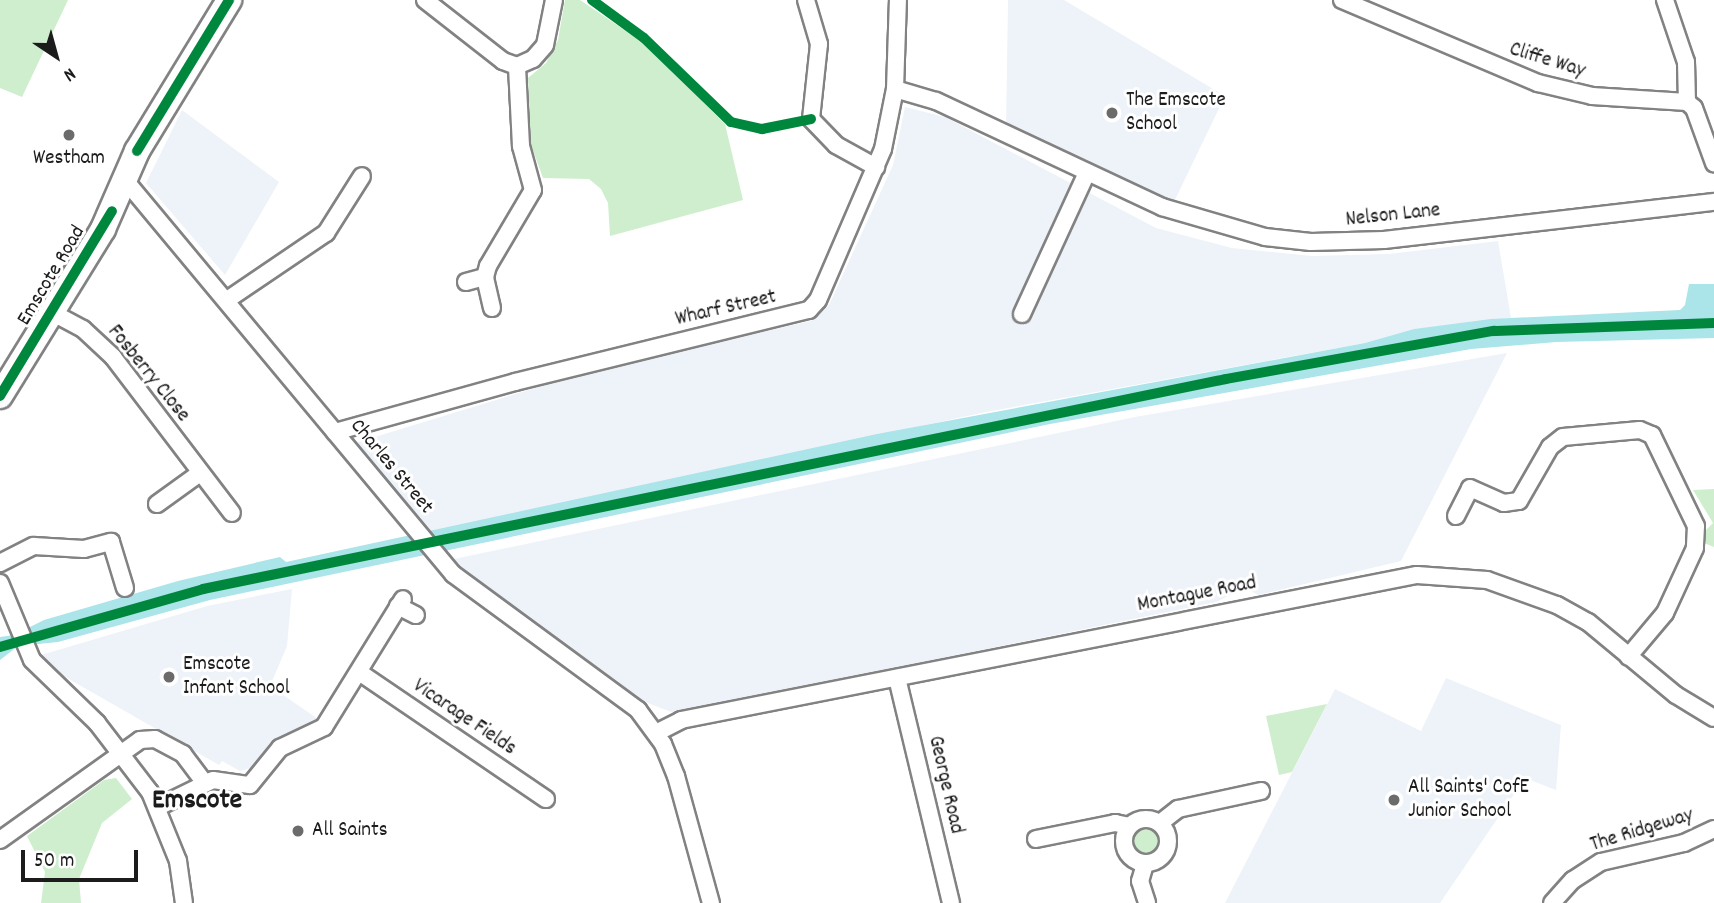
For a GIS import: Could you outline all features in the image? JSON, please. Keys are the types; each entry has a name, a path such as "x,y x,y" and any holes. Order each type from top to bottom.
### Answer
{"main road":[{"name":"Emscote Road","path":"0,396 103,229 125,180 229,0"}],"street":[{"path":"425,0 503,61 517,66 533,59 545,45 554,0"},
{"path":"806,0 819,51 811,119 836,145 876,167"},
{"name":"Wharf Street","path":"335,432 515,382 809,310 876,167 895,89 898,0"},
{"name":"Cliffe Way","path":"1342,0 1538,83 1592,96 1687,102"},
{"path":"1665,0 1686,62 1687,102 1694,108 1714,163"},
{"path":"492,308 485,277 533,190 521,146 517,66"},
{"name":"Nelson Lane","path":"895,89 936,101 1087,173 1200,221 1238,232 1311,242 1384,240 1714,202"},
{"path":"1022,314 1087,173"},
{"path":"227,300 326,233 361,176"},
{"name":"Charles Street","path":"125,180 445,565 480,597 614,689 656,733 676,775 711,903"},
{"path":"466,282 485,277"},
{"name":"Fosberry Close","path":"53,313 83,329 113,357 232,513"},
{"path":"1456,516 1470,488 1504,503 1519,501 1550,447 1563,436 1640,430 1652,435 1696,526 1695,548 1665,613 1628,657"},
{"path":"157,504 200,473"},
{"path":"0,563 34,546 84,549 111,542 125,588"},
{"name":"Montague Road","path":"656,733 681,720 1417,575 1487,580 1533,594 1588,622 1628,657 1714,718"},
{"path":"0,583 32,660 122,752 158,807 178,861 184,903"},
{"path":"158,807 204,782 223,780 243,786 257,781 280,748 324,727 400,602 416,615"},
{"name":"Vicarage Fields","path":"359,672 546,799"},
{"name":"George Road","path":"897,678 951,903"},
{"path":"0,840 140,740 155,740 183,754 204,782"},
{"path":"1160,823 1178,809 1261,791"},
{"path":"1036,839 1115,823 1129,827 1148,817 1160,823 1167,832 1167,848 1160,859 1145,864 1129,856 1125,848 1129,827"},
{"name":"The Ridgeway","path":"1552,903 1573,880 1601,862 1684,843 1714,829"},
{"path":"1145,864 1140,881 1147,903"}],"shaded area":[{"name":"The Emscote School","path":"1008,0 1064,0 1225,96 1172,206 1006,129"},
{"path":"905,107 945,117 1156,228 1232,248 1312,256 1389,254 1498,241 1511,318 1414,329 1365,343 986,412 428,532 355,443 601,368 811,321 829,305 893,165"},
{"path":"182,110 279,182 225,275 146,183"},
{"path":"1507,353 1401,561 1258,595 1245,588 1216,602 674,713 645,702 491,599 454,559 1135,417"},
{"name":"Emscote Infant School","path":"292,589 287,646 270,686 318,719 271,742 250,768 240,771 222,761 219,765 48,667 41,655 207,606"},
{"name":"All Saints' CofE Junior School","path":"1446,678 1561,725 1556,790 1525,778 1440,903 1225,903 1335,689 1421,731"}],"green space":[{"path":"0,0 68,0 22,97 0,88"},
{"path":"565,0 580,0 642,42 725,124 743,200 610,236 608,203 601,189 589,179 543,178 531,145 528,78 546,63 558,40"},
{"path":"1714,489 1714,547 1704,543 1703,533 1713,523 1693,490"},
{"path":"1327,704 1292,772 1279,775 1266,716"},
{"path":"116,778 132,799 102,823 79,879 81,903 41,903 45,872 27,836 104,780"},
{"path":"1147,825 1158,830 1163,841 1158,852 1147,857 1136,852 1131,841 1136,830"}],"water":[{"path":"1689,284 1714,284 1714,338 1556,342 1471,349 1050,424 210,600 58,642 18,646 0,660 0,637 14,635 44,620 178,581 280,557 286,562 877,434 1365,343 1414,329 1491,319 1680,310 1685,305"}],"cycle path":[{"path":"137,151 229,0"},
{"path":"592,0 644,38 731,122 762,129 811,119"},
{"path":"0,396 112,211"},
{"path":"0,647 203,589 1226,379 1494,331 1714,323"}],"place":[{"name":"The Emscote School","path":"1112,113"},
{"name":"Westham","path":"69,135"},
{"name":"Emscote Infant School","path":"169,677"},
{"name":"All Saints' CofE Junior School","path":"1394,800"},
{"name":"All Saints","path":"298,831"}],"district":[{"name":"Emscote","path":"197,802"}]}
